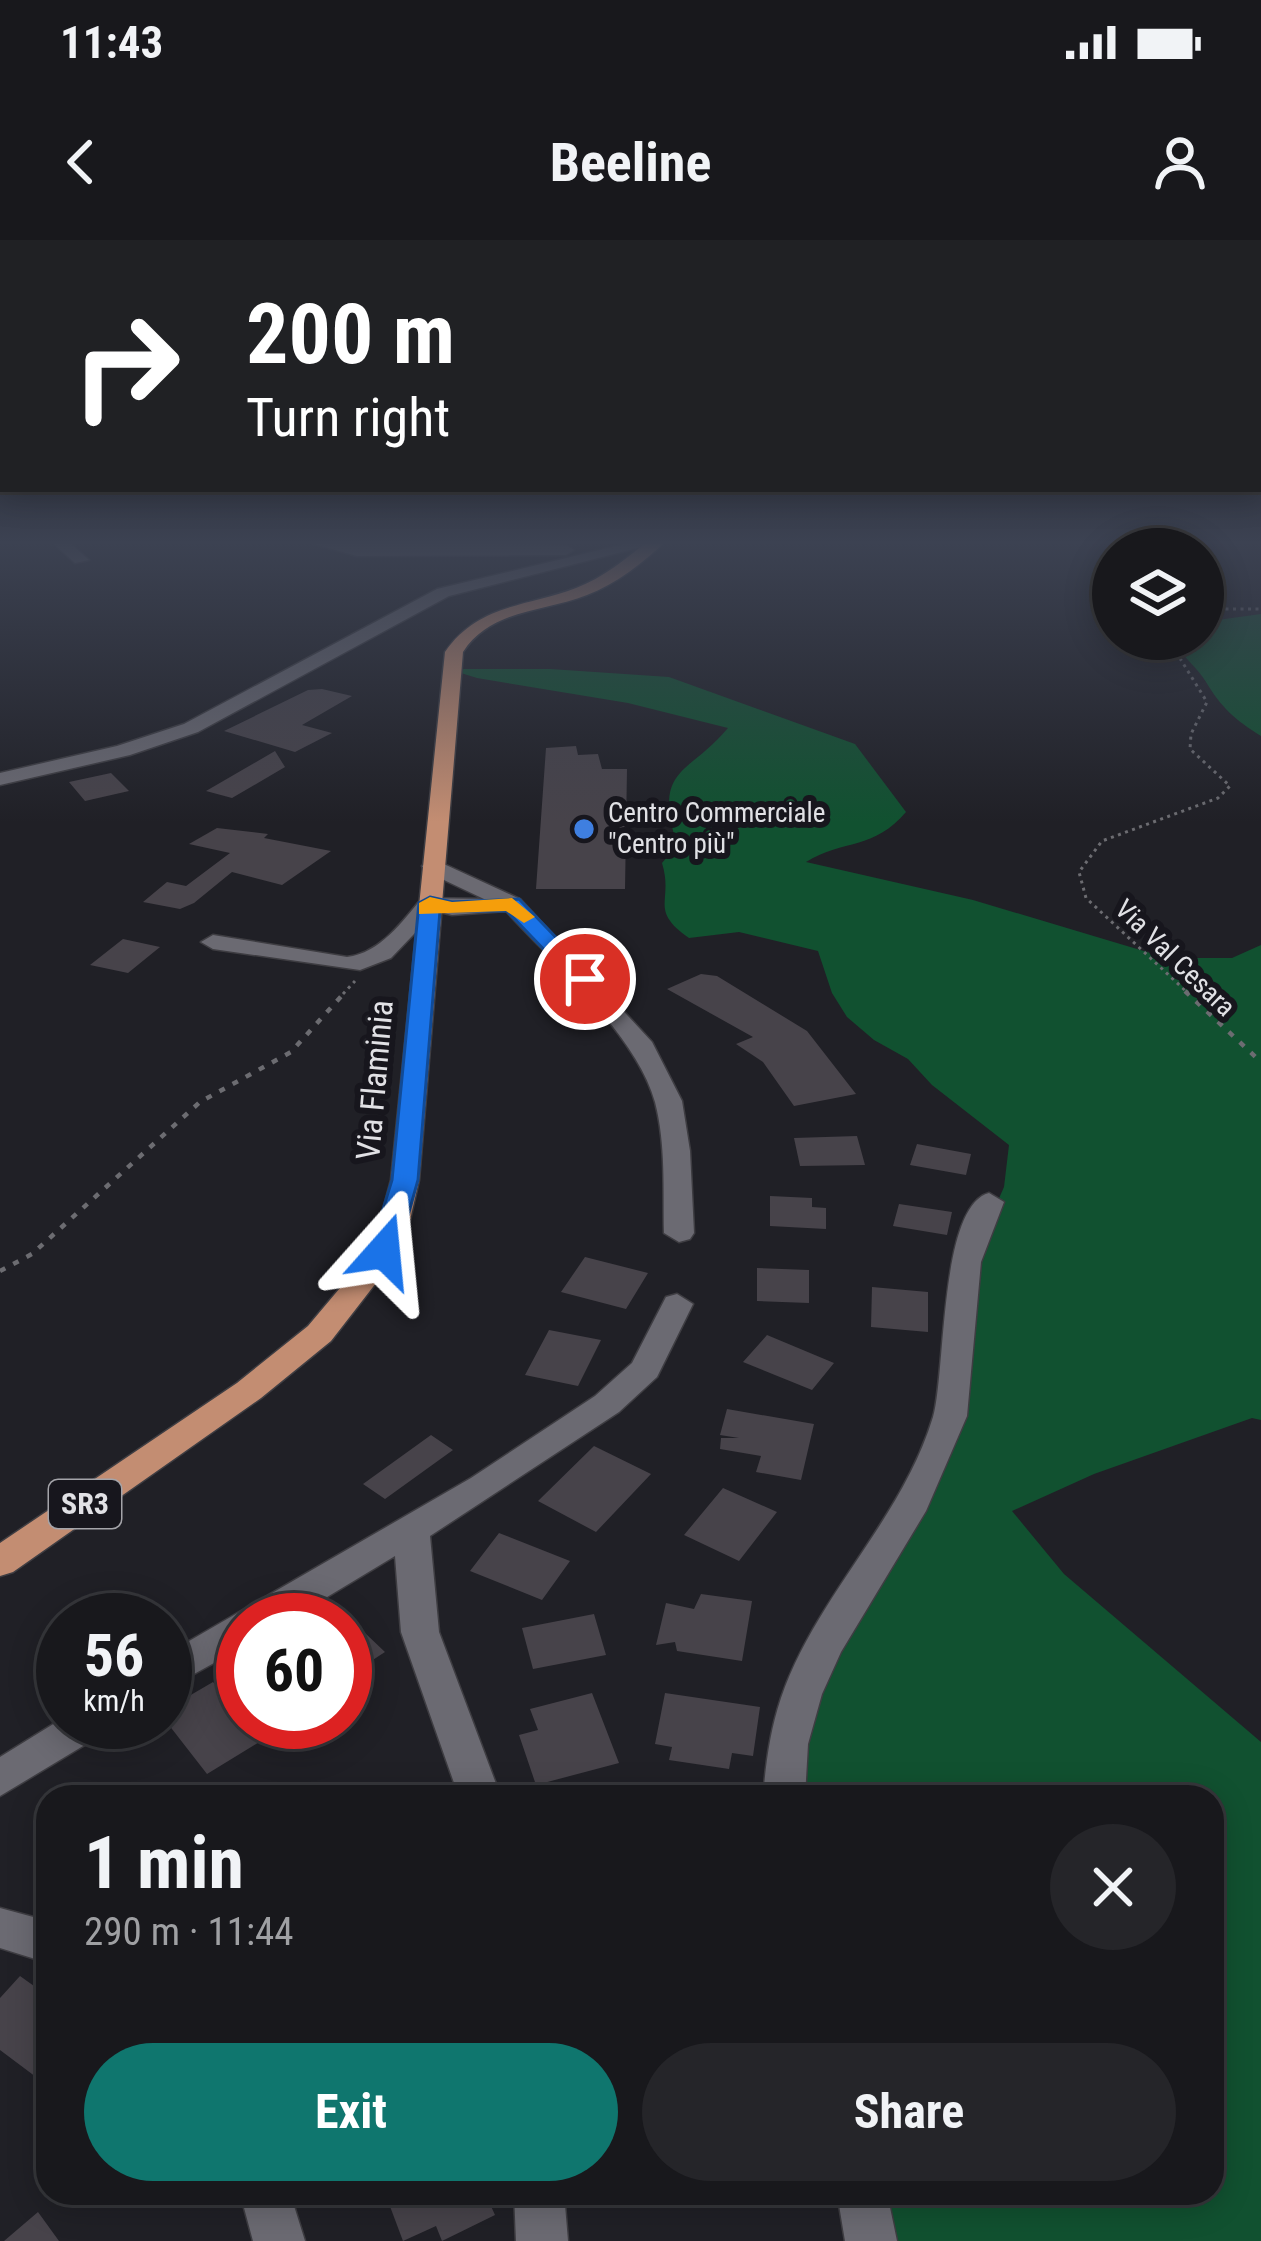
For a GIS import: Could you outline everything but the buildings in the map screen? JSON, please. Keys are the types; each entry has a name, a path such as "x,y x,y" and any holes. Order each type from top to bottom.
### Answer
{"main road":[{"name":"Via Flaminia","path":"0,1562 275,1371 323,1328 377,1264 395,1224 405,1180 452,660 467,635"}],"street":[{"path":"0,779 113,753 202,724 362,635"},
{"path":"0,765 78,750 113,753"},
{"path":"212,942 347,964 373,961 430,890 463,879 512,904 600,995 654,1064 668,1101 676,1151 679,1233"},
{"path":"430,890 452,908 512,904"},
{"path":"783,1785 793,1726 819,1658 867,1570 914,1498 950,1416 966,1261 989,1202"},
{"path":"304,1593 527,1458 631,1385 658,1349 677,1304"},
{"path":"411,1530 420,1632 476,1785"},
{"path":"0,1778 46,1749"},
{"path":"0,1928 36,1938"},
{"path":"540,2205 542,2241"},
{"path":"864,2205 871,2241"}],"path":[{"name":"Via Val Cesara","path":"1181,660 1208,705 1190,748 1230,786 1218,798 1102,841 1079,872 1086,898 1261,1062"},
{"path":"0,1271 32,1254 200,1102 291,1052 373,961"}],"green space":[{"path":"1224,635 1261,635 1261,736 1223,706 1188,660 1224,660"},
{"path":"448,669 550,669 669,677 855,744 906,812 882,833 806,862 973,900 1167,958 1232,958 1261,945 1261,1420 1252,1418 1094,1474 1012,1511 1064,1574 1261,1742 1261,2241 875,2241 863,2205 1224,2205 1224,1785 801,1785 807,1734 829,1653 909,1527 975,1253 1004,1187 1009,1145 932,1085 908,1059 874,1040 847,1017 832,993 818,951 739,932 689,938 669,920 662,863 677,845 669,800 672,786 728,728 628,703"}],"slow traffic":[{"path":"427,910 430,903 452,908 512,904 524,917"}],"place":[{"name":"Centro Commerciale \"Centro più\"","path":"584,829"}],"route":[{"path":"384,1251 405,1180 427,907 430,903 452,908 512,904 585,979"}]}
